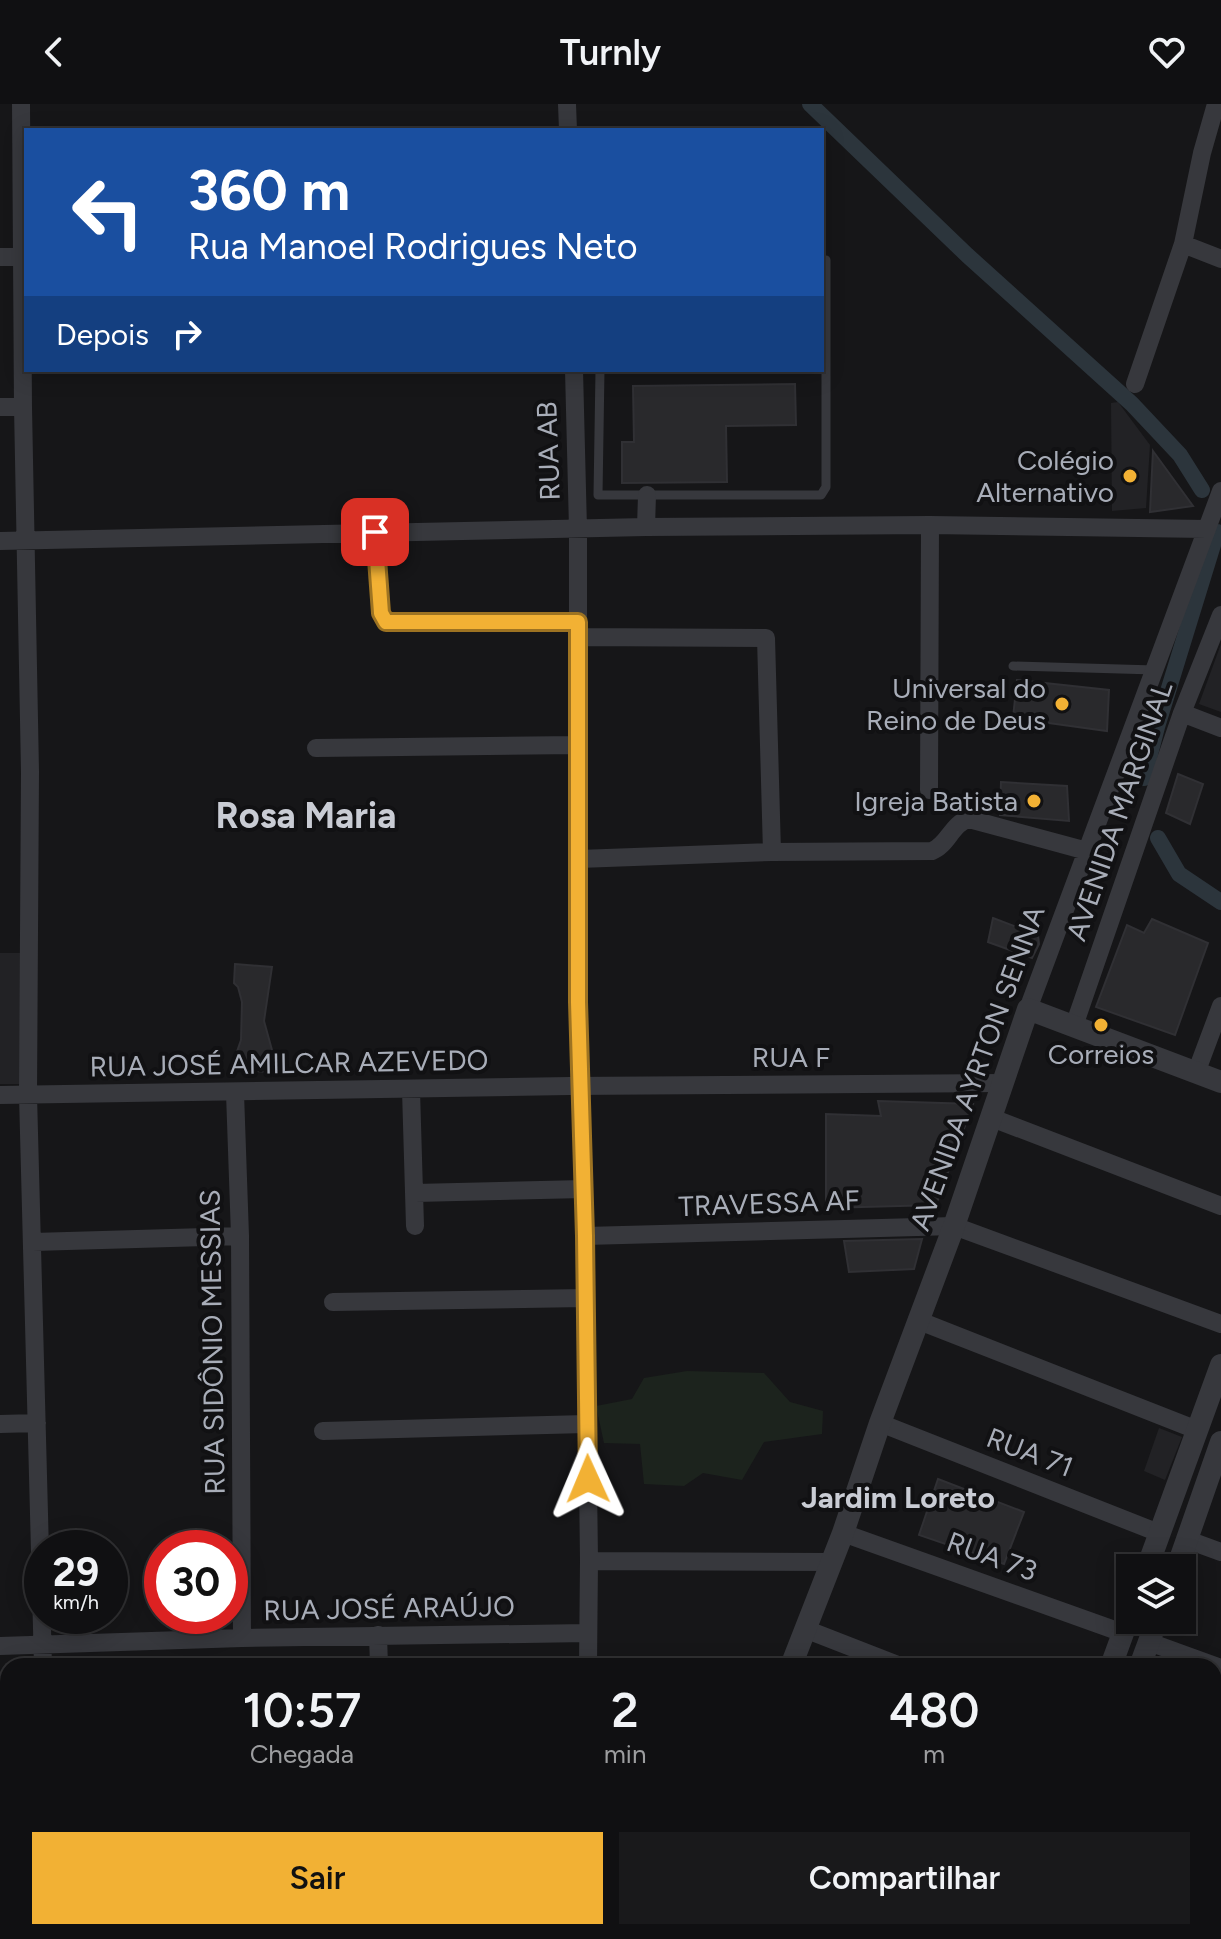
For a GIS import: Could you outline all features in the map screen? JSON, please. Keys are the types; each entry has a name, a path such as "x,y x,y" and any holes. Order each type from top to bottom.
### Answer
{"street":[{"path":"21,104 30,772 28,1095 43,1658"},
{"path":"567,104 568,128"},
{"path":"1135,384 1183,244 1216,104"},
{"path":"0,138 21,138"},
{"path":"1183,244 1221,259"},
{"path":"0,257 21,257"},
{"name":"RUA AB","path":"574,372 588,1658"},
{"path":"0,407 23,407"},
{"name":"AVENIDA AYRTON SENNA","path":"794,1658 843,1533 917,1320 954,1226 1028,1009 1221,491"},
{"path":"646,527 647,495"},
{"path":"0,541 646,527 930,525 1207,529"},
{"path":"929,790 930,525"},
{"path":"375,532 381,613 386,622 766,638 772,852"},
{"name":"AVENIDA MARGINAL","path":"1074,1026 1182,713 1221,615"},
{"path":"1182,713 1221,728"},
{"path":"316,748 577,745"},
{"path":"579,859 935,850 959,823 969,819 1087,851"},
{"path":"1196,1073 1221,1006"},
{"path":"1028,1009 1221,1082"},
{"name":"RUA F","path":"580,1086 1002,1083"},
{"name":"RUA JOSÉ AMILCAR AZEVEDO","path":"0,1095 580,1086"},
{"path":"411,1090 415,1226"},
{"name":"RUA SIDÔNIO MESSIAS","path":"235,1093 240,1236 242,1638"},
{"path":"992,1118 1221,1206"},
{"path":"415,1193 584,1189"},
{"path":"954,1226 1221,1324"},
{"name":"TRAVESSA AF","path":"585,1236 954,1226"},
{"path":"33,1242 240,1236"},
{"path":"333,1302 585,1298"},
{"path":"917,1320 1197,1430"},
{"path":"1152,1554 1221,1365"},
{"path":"0,1424 37,1423"},
{"name":"RUA 71","path":"880,1423 1159,1533"},
{"path":"323,1431 586,1424"},
{"path":"1182,1554 1221,1442"},
{"path":"1179,1479 1204,1488"},
{"name":"RUA 73","path":"843,1533 1116,1620"},
{"path":"1188,1540 1221,1552"},
{"path":"589,1561 831,1562"},
{"path":"805,1629 879,1658"},
{"name":"RUA JOSÉ ARAÚJO","path":"0,1646 242,1638 587,1633"},
{"path":"1114,1658 1122,1634"},
{"path":"1143,1658 1152,1634"},
{"path":"378,1635 379,1658"},
{"path":"1149,1642 1193,1658"}],"lane":[{"path":"600,372 600,495 816,497 824,493 826,260"},
{"path":"1013,666 1155,670"}],"shaded area":[{"name":"Colégio Alternativo","path":"1118,402 1150,445 1146,508 1112,511 1111,403"},
{"path":"1221,644 1221,712 1199,704"},
{"path":"0,953 26,953 27,1084 0,1084"},
{"path":"687,1371 764,1373 790,1402 823,1411 822,1434 764,1442 742,1480 703,1473 684,1486 644,1484 640,1444 604,1443 596,1406 632,1399 644,1378"},
{"path":"1159,1428 1182,1437 1165,1480 1144,1471"}],"building":[{"path":"795,384 796,425 726,426 727,482 622,483 622,442 634,442 633,386"},
{"path":"1153,451 1193,506 1150,512"},
{"name":"Universal do Reino de Deus","path":"1017,680 1109,690 1107,731 1013,718"},
{"path":"1178,774 1203,784 1190,824 1166,813"},
{"name":"Igreja Batista","path":"1001,782 1067,786 1069,821 1000,815"},
{"path":"993,918 1038,935 1039,944 1032,958 988,942"},
{"path":"1152,919 1208,943 1175,1035 1096,1007 1127,925 1144,933"},
{"path":"235,964 272,967 264,1021 275,1061 270,1072 235,1070 233,1063 241,1040 242,1002 234,983"},
{"path":"878,1101 973,1104 936,1205 826,1208 826,1114 881,1116"},
{"path":"922,1239 914,1269 849,1272 844,1241"},
{"path":"938,1479 1024,1512 1004,1564 919,1535"}],"waterway":[{"path":"810,104 967,255 1132,404 1180,455 1202,490"},
{"path":"1144,778 1217,532"},
{"path":"1158,838 1179,874 1221,902"}],"place":[{"name":"Colégio Alternativo","path":"1130,476"},
{"name":"Universal do Reino de Deus","path":"1062,704"},
{"name":"Igreja Batista","path":"1034,801"},
{"name":"Correios","path":"1101,1025"}],"district":[{"name":"Rosa Maria","path":"306,815"},
{"name":"Jardim Loreto","path":"898,1497"}],"route":[{"path":"375,532 381,613 386,622 578,622 578,1002 588,1479"}]}
